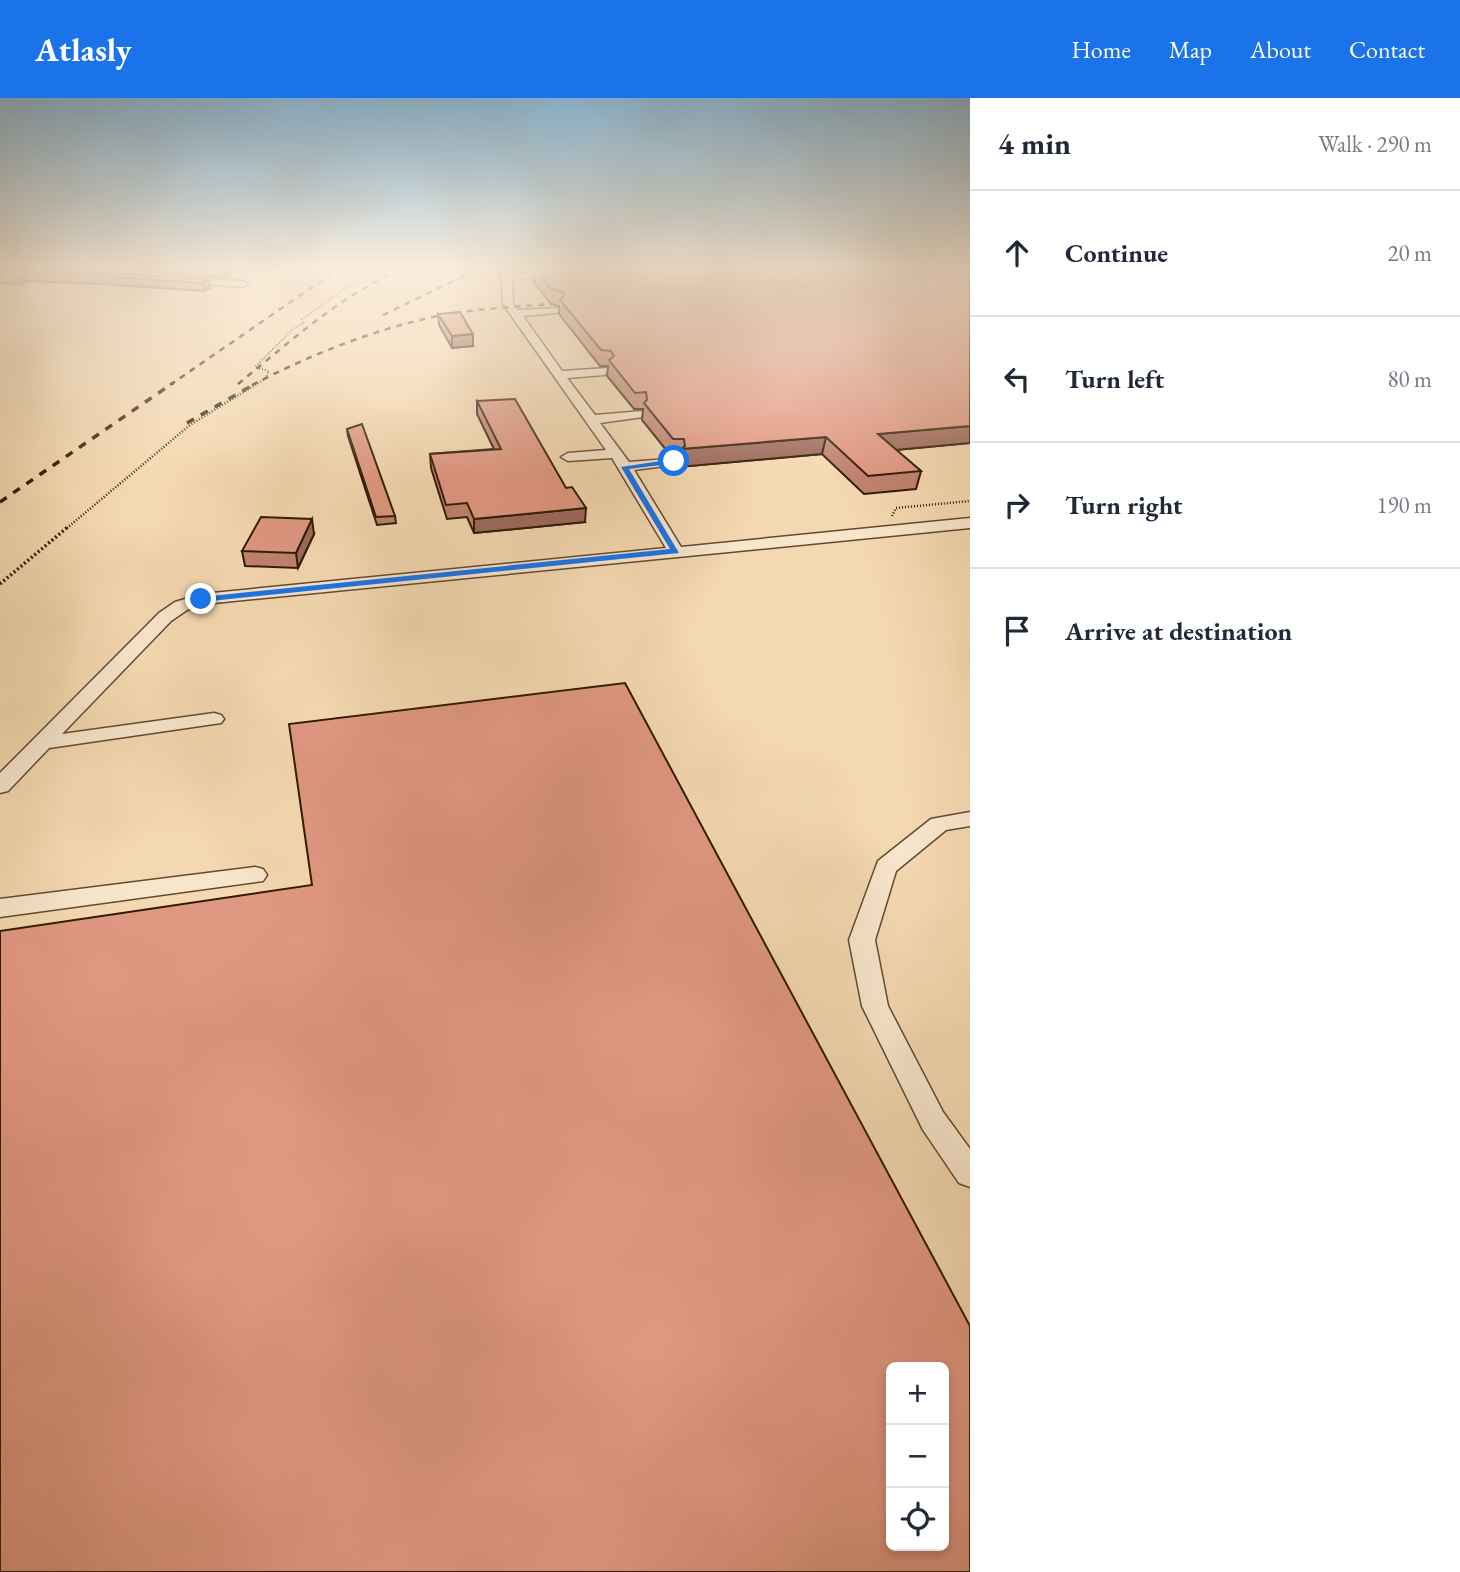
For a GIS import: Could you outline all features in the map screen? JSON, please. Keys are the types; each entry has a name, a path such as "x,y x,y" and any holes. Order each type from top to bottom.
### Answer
{"street":[{"path":"532,339 625,467 676,551"},
{"path":"558,375 604,371"},
{"path":"590,420 638,414"},
{"path":"568,457 613,454"},
{"path":"625,467 674,461"},
{"path":"0,786 165,617 181,606 201,599 970,523"},
{"path":"42,743 214,719"},
{"path":"970,818 939,824 886,867 862,940 875,1006 933,1121 970,1173"},
{"path":"0,908 255,874"}],"path":[{"path":"0,584 190,425 265,379 269,371 256,367 283,339"}],"building":[{"path":"592,339 970,339 970,426 878,434 921,471 868,476 826,437 681,449 685,446 684,439 673,439 644,403 647,400 646,392 635,393 609,360 614,356 611,351 601,350"},
{"path":"515,399 566,488 572,487 586,508 474,519 467,503 446,505 430,454 501,449 477,401"},
{"path":"362,424 395,516 376,517 347,429"},
{"path":"261,517 312,519 296,553 242,551"},
{"path":"625,683 970,1326 970,1572 0,1572 0,931 312,885 289,724"}],"railway":[{"path":"170,385 237,339"},
{"path":"238,384 294,339"},
{"path":"255,384 358,339"},
{"path":"0,502 173,383"},
{"path":"187,423 255,384"}],"route":[{"path":"201,599 676,551 625,467 674,461"}]}
